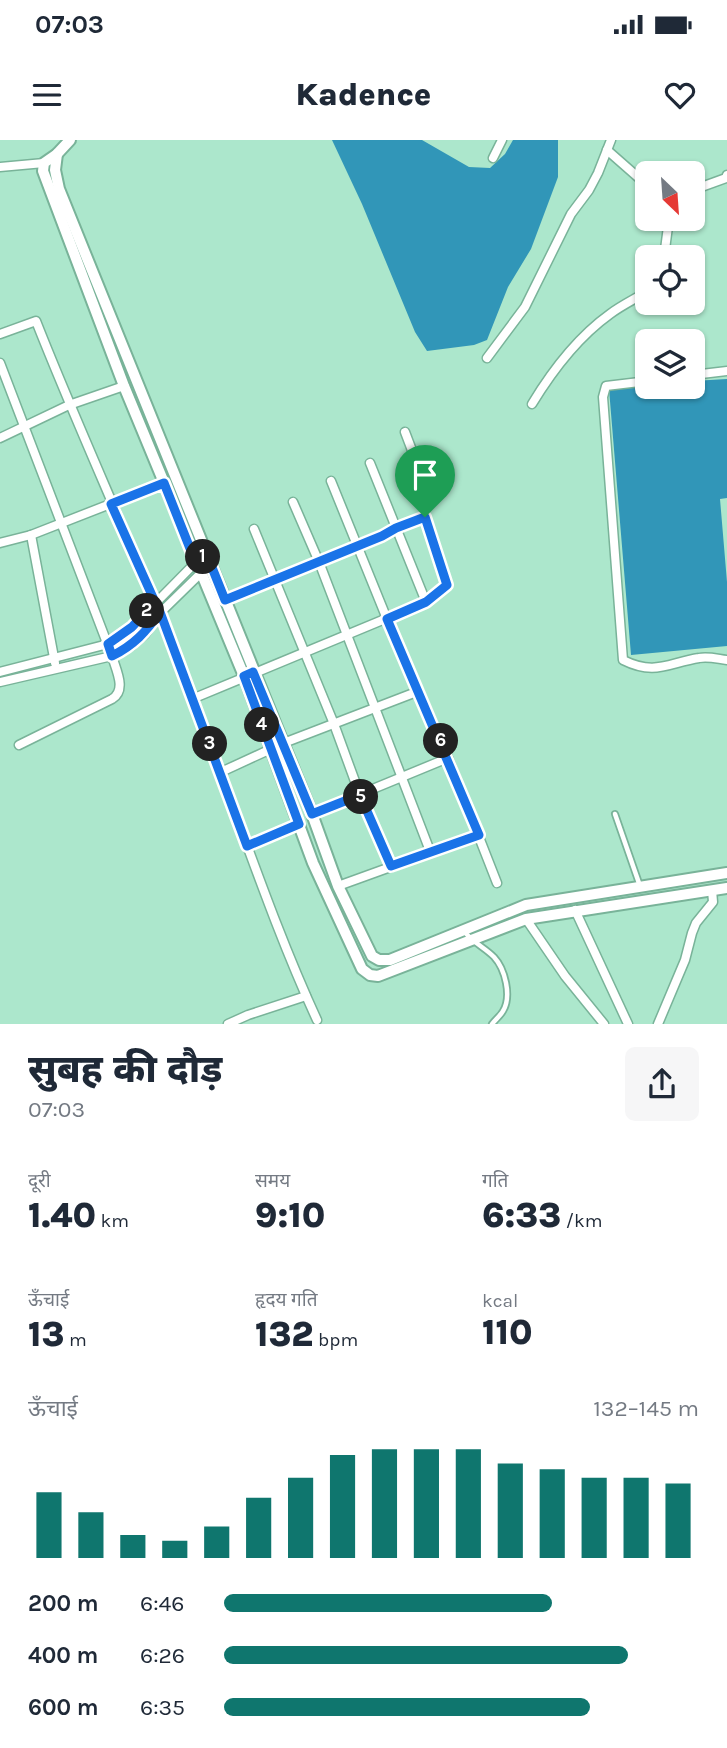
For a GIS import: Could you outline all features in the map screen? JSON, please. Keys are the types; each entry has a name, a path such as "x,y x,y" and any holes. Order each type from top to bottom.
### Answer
{"street":[{"path":"0,167 44,163 71,140"},
{"path":"493,158 502,140"},
{"path":"487,358 525,307 557,239 589,190 611,140"},
{"path":"607,150 635,175"},
{"path":"57,154 55,170 59,189 225,600 313,863 362,969 370,975 379,976 526,919 727,888"},
{"path":"44,163 43,171 124,386 200,573 248,674"},
{"path":"705,186 726,178 727,175"},
{"path":"532,404 548,376 587,332 635,299"},
{"path":"0,334 36,321 111,504 160,612 247,846 317,1020"},
{"path":"0,363 108,644 120,687 117,696 19,746"},
{"path":"705,374 727,371"},
{"path":"635,383 606,386 603,397 623,660 641,669 702,657 727,660"},
{"path":"0,438 69,405 124,386"},
{"path":"192,699 426,602 447,585 425,517 424,481 405,432"},
{"path":"370,463 426,602"},
{"path":"331,481 387,619 448,758 497,883"},
{"path":"0,543 31,535 164,483"},
{"path":"293,502 319,562 430,852"},
{"path":"225,600 425,517"},
{"path":"254,529 391,866"},
{"path":"31,535 55,669"},
{"path":"1,677 108,644 132,627 195,561 209,560"},
{"path":"1,677 55,669 112,656 131,646 145,634 160,612 200,573 209,560"},
{"path":"221,772 276,746 419,691"},
{"path":"276,746 312,814 338,886 372,956 379,960 390,960 526,905 727,873"},
{"path":"312,814 448,758"},
{"path":"247,846 299,824"},
{"path":"338,886 479,835"},
{"path":"658,1024 685,960 696,923 713,902 712,890"},
{"path":"575,911 628,1024"},
{"path":"526,919 565,976 604,1024"},
{"path":"228,1024 247,1014 306,996"}],"lane":[{"path":"615,814 639,886"},
{"path":"463,930 498,963 507,989 508,999 503,1011 492,1024"}],"water":[{"path":"332,140 422,140 469,167 490,168 505,154 513,140 558,140 558,177 531,249 508,287 487,340 474,345 427,351 415,332 362,204"},
{"path":"727,379 727,498 720,499 727,582 727,646 631,655 609,389 635,386 635,399 705,399 705,380"}],"route":[{"path":"164,483 195,561 207,555 225,600 425,517 447,585 426,602 387,619 479,835 391,866 360,795 312,814 253,672 244,676 299,824 247,846 160,612 145,634 131,646 112,656 108,644 132,627 155,602 111,504 164,483"}]}
